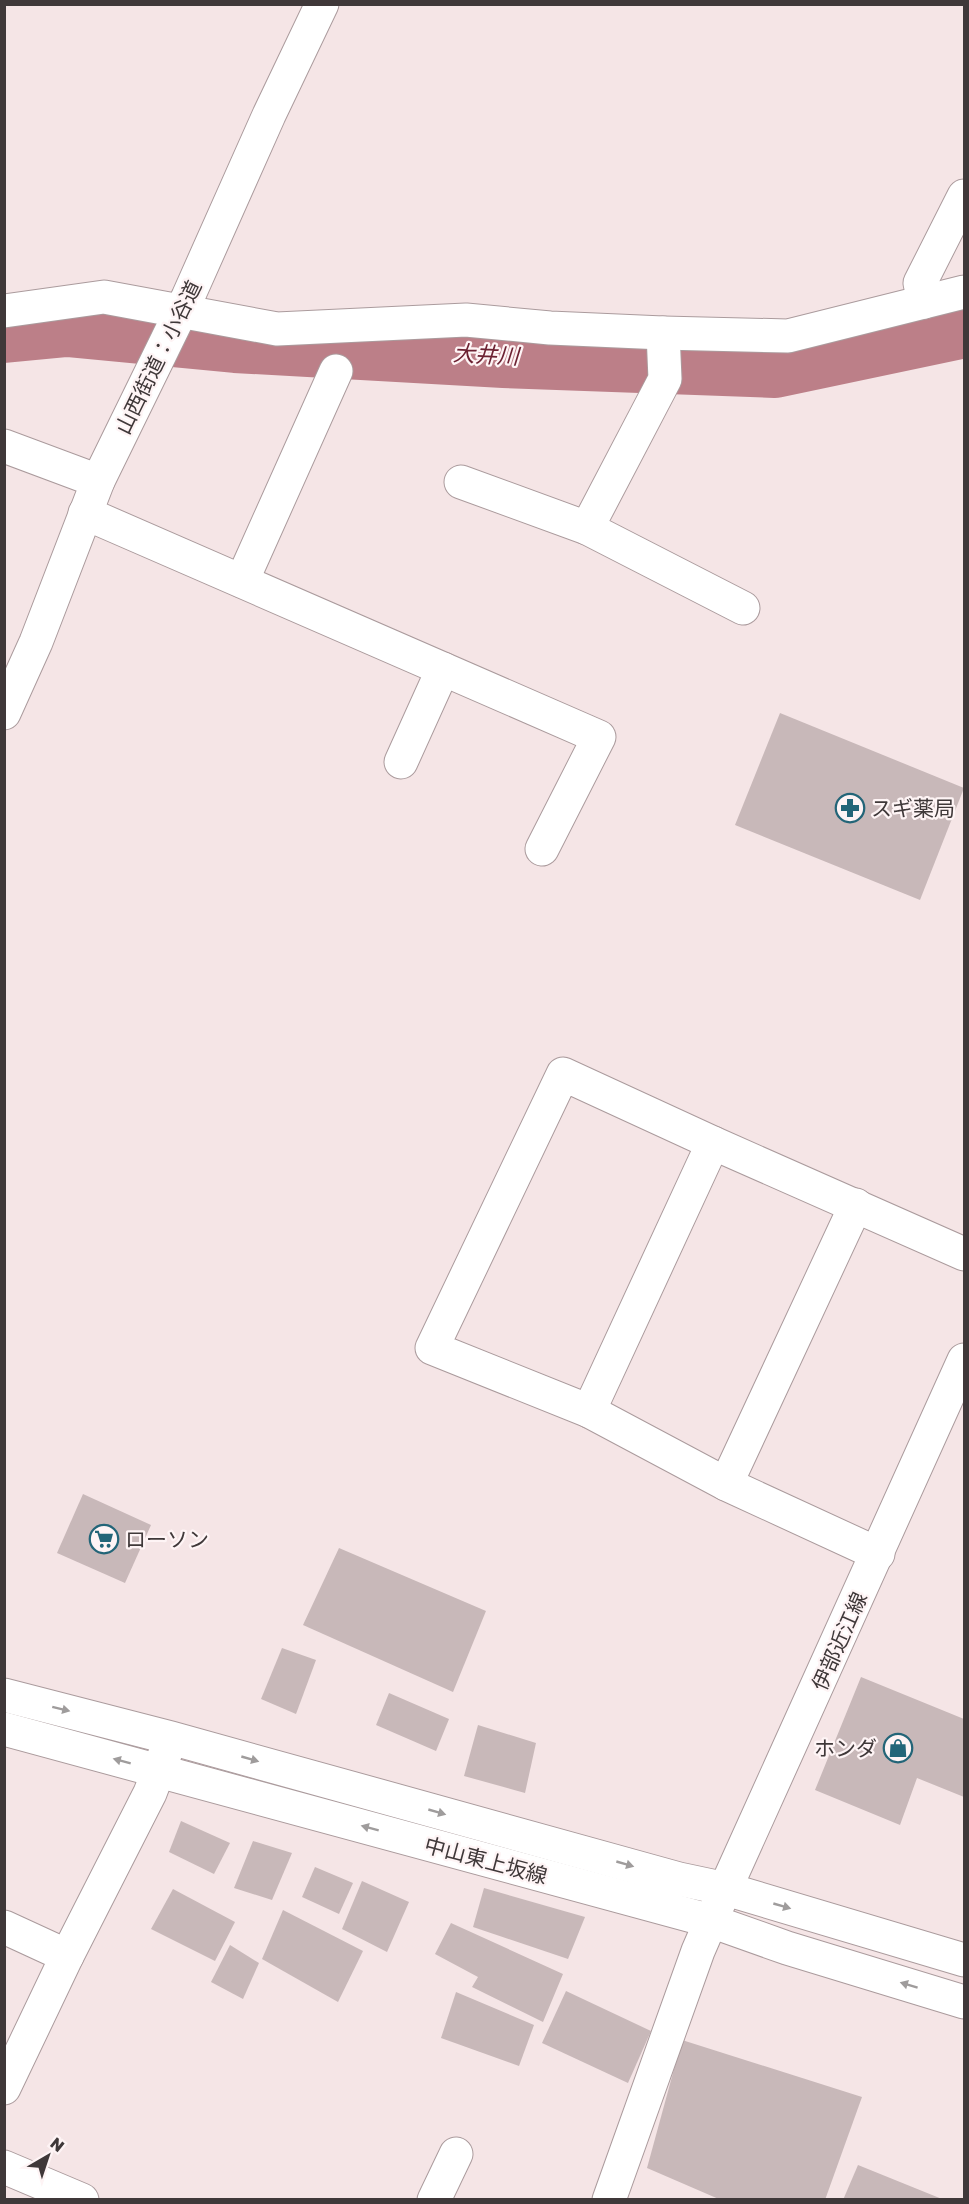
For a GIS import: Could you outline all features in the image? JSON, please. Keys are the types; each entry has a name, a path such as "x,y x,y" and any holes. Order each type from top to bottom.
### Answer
{"street":[{"name":"山西街道：小谷道","path":"4,713 36,642 98,481 181,311 269,114 322,4"},
{"path":"924,302 920,283 964,196"},
{"path":"4,311 104,297 277,328 466,320 550,328 788,336 964,292"},
{"path":"587,528 665,379 663,333"},
{"path":"242,581 336,371"},
{"path":"4,446 98,481"},
{"path":"461,482 587,528 743,608"},
{"path":"85,513 599,737 542,849"},
{"path":"401,762 443,669"},
{"path":"878,1554 726,1484 590,1411 432,1348 563,1074 964,1254"},
{"path":"590,1411 713,1143"},
{"path":"726,1484 856,1205"},
{"name":"伊部近江線","path":"609,2199 698,1951 964,1360"},
{"name":"中山東上坂線","path":"4,1695 171,1738 679,1879 726,1889 964,1960"},
{"name":"中山東上坂線","path":"4,1729 711,1921 787,1948 964,2002"},
{"path":"4,2088 159,1771 171,1738"},
{"path":"4,1927 67,1956"},
{"path":"434,2199 456,2154"},
{"path":"4,2167 82,2199"}],"building":[{"name":"スギ薬局","path":"780,713 964,788 920,900 735,825"},
{"name":"ローソン","path":"83,1494 151,1525 125,1583 57,1553"},
{"path":"339,1548 486,1611 453,1692 303,1625"},
{"path":"282,1648 316,1660 296,1714 261,1699"},
{"name":"ホンダ","path":"861,1677 964,1719 964,1797 917,1778 900,1825 815,1790"},
{"path":"389,1693 449,1719 436,1751 376,1725"},
{"path":"478,1725 536,1743 525,1793 464,1776"},
{"path":"181,1821 230,1843 214,1874 169,1852"},
{"path":"253,1841 292,1853 272,1900 234,1888"},
{"path":"315,1867 353,1883 339,1914 302,1897"},
{"path":"362,1881 409,1902 387,1952 342,1929"},
{"path":"484,1888 585,1917 568,1959 473,1927"},
{"path":"173,1889 235,1922 215,1961 151,1929"},
{"path":"283,1910 363,1951 338,2002 262,1959"},
{"path":"451,1923 563,1974 543,2022 472,1987 478,1977 435,1954"},
{"path":"230,1945 259,1963 243,1999 211,1982"},
{"path":"566,1991 651,2031 628,2083 542,2043"},
{"path":"456,1992 534,2025 519,2066 441,2038"},
{"path":"682,2040 862,2097 825,2200 721,2200 647,2168"},
{"path":"858,2165 942,2199 942,2200 843,2200"}],"waterway":[{"name":"大井川","path":"4,332 67,326 235,342 504,357 775,367 964,327"}],"place":[{"name":"スギ薬局","path":"850,808"},
{"name":"ローソン","path":"104,1539"},
{"name":"ホンダ","path":"898,1748"}]}
